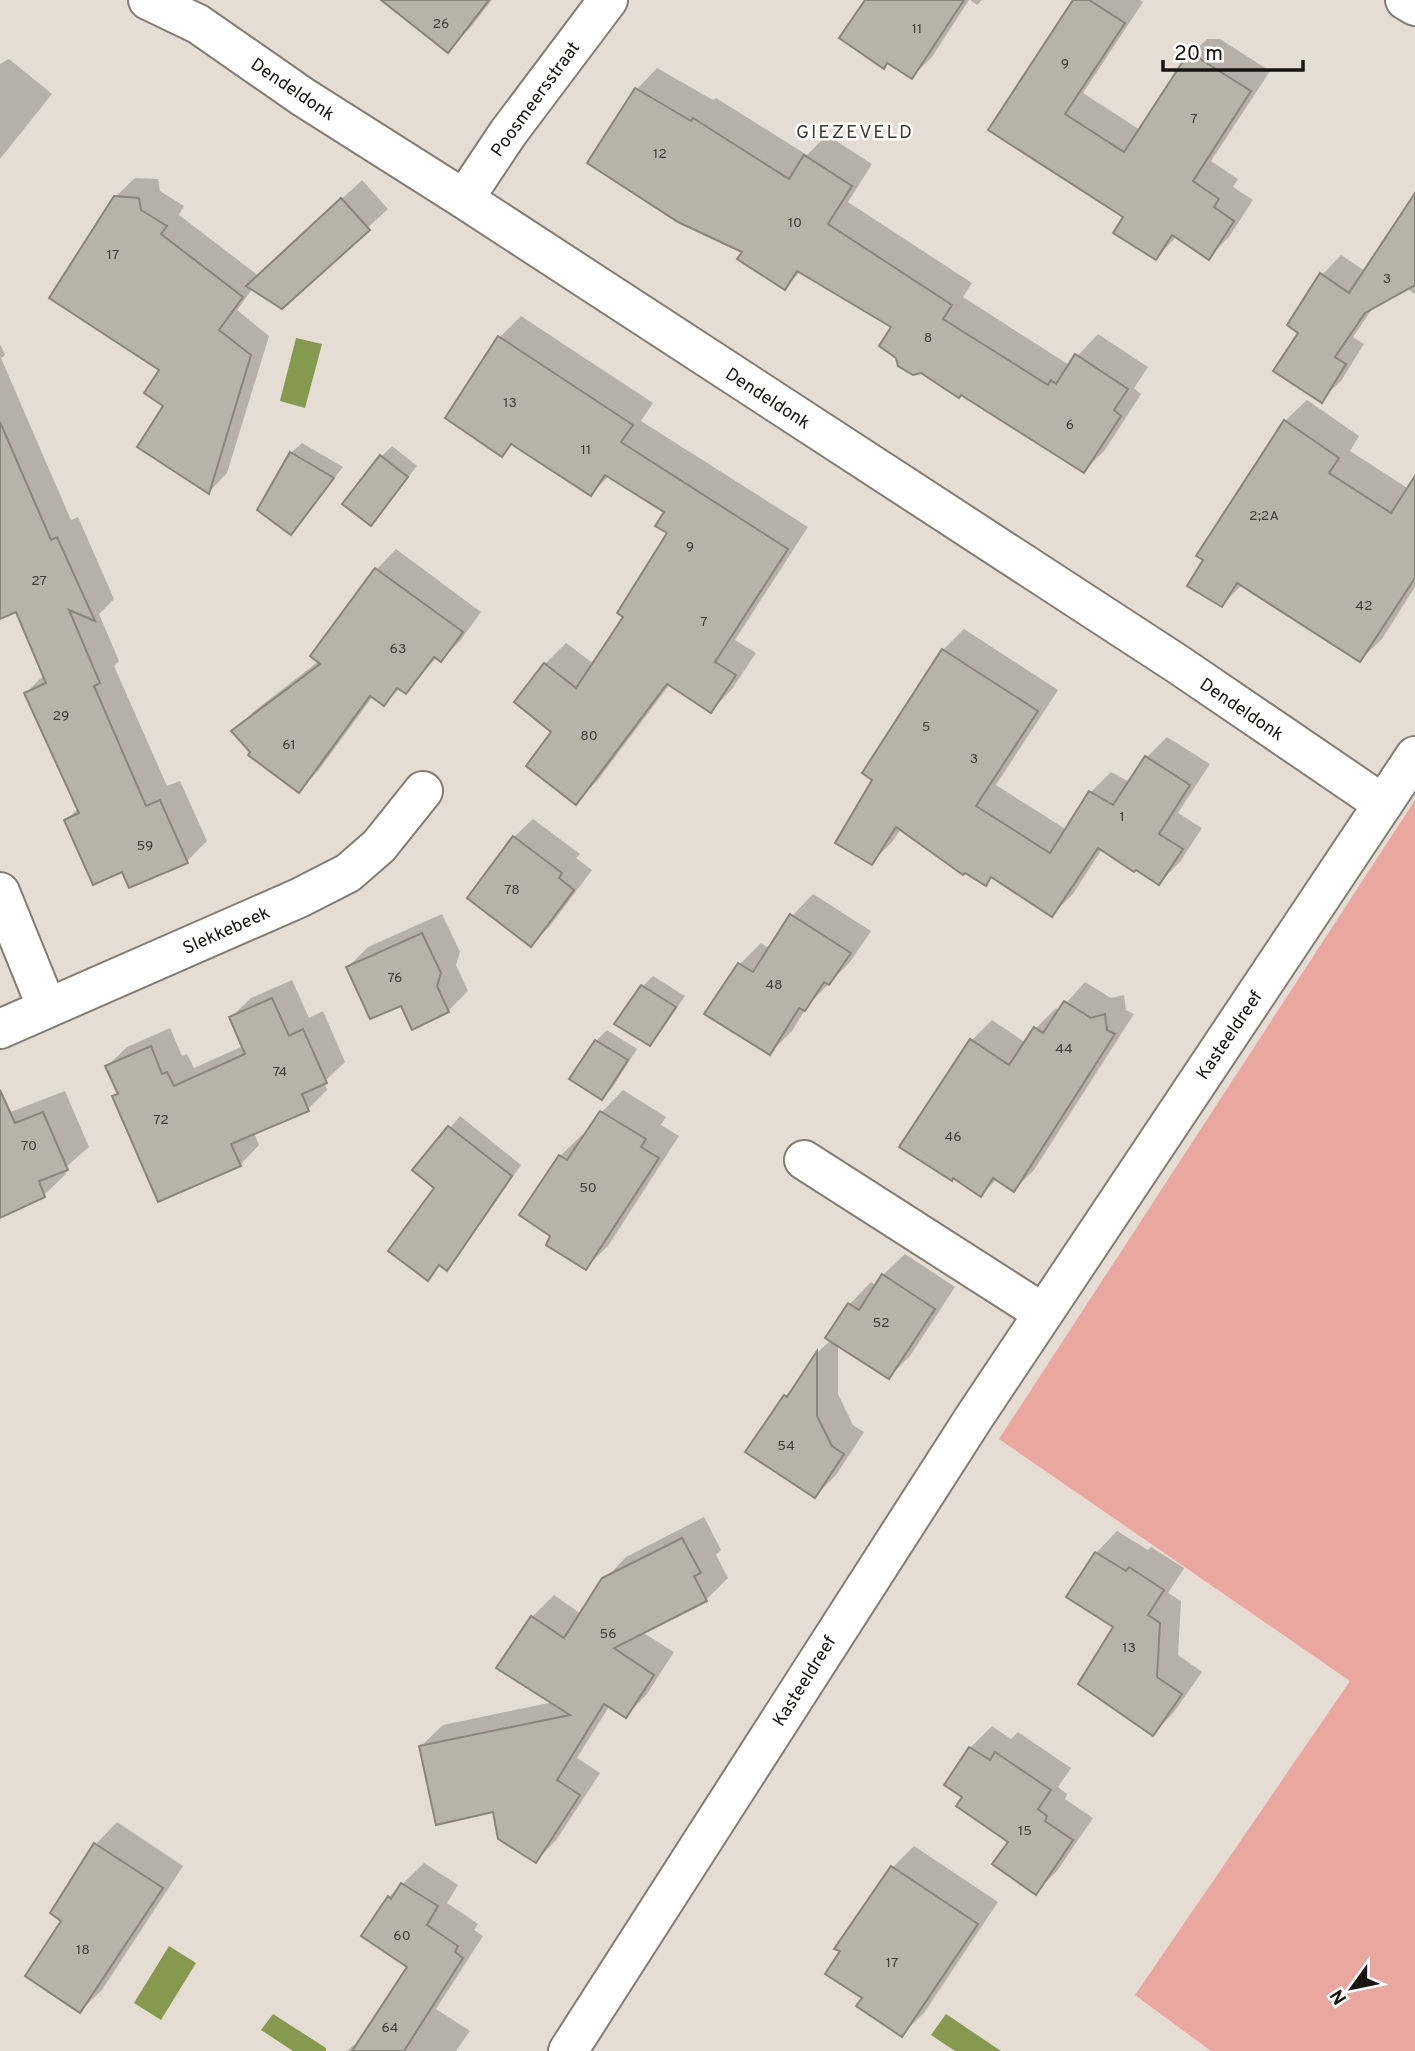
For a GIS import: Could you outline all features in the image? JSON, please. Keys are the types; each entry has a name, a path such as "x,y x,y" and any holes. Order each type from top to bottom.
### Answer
{"street":[{"name":"Dendeldonk","path":"148,0 198,24 303,97 1179,665 1383,804"},
{"name":"Poosmeersstraat","path":"464,199 508,132 608,0"},
{"path":"1405,0 1415,6"},
{"name":"Kasteeldreef","path":"568,2051 866,1583 1415,756"},
{"name":"Slekkebeek","path":"0,1029 348,873 379,846 423,791"},
{"path":"0,892 47,1008"},
{"path":"804,1160 1043,1313"}],"shaded area":[{"path":"296,338 322,344 305,408 280,401"},
{"path":"1415,800 1415,2051 1211,2051 1135,1995 1350,1681 999,1439"},
{"path":"169,1946 196,1963 161,2020 134,2003"},
{"path":"273,2014 326,2048 326,2051 293,2051 261,2030"},
{"path":"946,2014 1001,2051 955,2051 931,2035"}],"building":[{"path":"381,0 489,0 448,53"},
{"path":"865,0 964,0 912,79 887,63 884,69 839,38"},
{"path":"1073,0 1089,0 1125,23 1065,114 1124,152 1189,52 1251,91 1193,181 1219,199 1214,207 1234,221 1209,260 1172,235 1156,260 1113,233 1123,217 988,130"},
{"path":"635,88 691,121 693,118 789,179 804,155 852,186 828,224 952,305 943,319 1048,385 1051,380 1056,384 1075,354 1128,389 1114,410 1121,416 1084,473 961,395 959,398 921,373 913,375 898,366 896,358 879,346 891,327 797,271 785,290 737,259 742,252 678,222 587,163"},
{"path":"1415,193 1415,285 1365,313 1335,357 1346,364 1322,403 1273,371 1298,333 1287,325 1320,273 1349,293"},
{"path":"114,196 139,198 141,210 167,226 161,234 243,297 219,330 251,355 209,494 137,447 163,406 144,393 159,370 49,298"},
{"path":"341,198 370,230 282,309 246,286"},
{"path":"498,336 633,425 621,442 788,549 715,662 736,675 711,713 667,684 576,805 526,766 551,732 514,702 544,663 576,688 623,617 617,613 667,533 655,526 664,512 605,475 591,496 511,444 502,457 445,418"},
{"path":"1284,420 1339,458 1329,473 1391,513 1415,476 1415,578 1360,662 1237,583 1222,607 1187,586 1203,560 1196,556"},
{"path":"0,422 51,540 57,537 95,621 69,610 100,683 94,686 146,806 160,800 188,863 129,888 122,872 93,885 64,820 79,813 24,693 46,683 16,612 0,619"},
{"path":"290,452 334,478 291,535 257,510"},
{"path":"380,455 408,477 371,526 342,504"},
{"path":"375,568 463,632 441,662 434,657 406,694 397,688 384,706 370,696 299,793 248,755 250,752 231,731 320,664 310,656"},
{"path":"942,649 1038,711 976,806 1050,853 1089,791 1113,805 1145,756 1190,785 1159,834 1183,849 1159,885 1098,848 1052,917 991,877 986,886 965,873 963,875 896,827 872,865 835,843 872,780 862,773"},
{"path":"513,836 562,873 559,878 574,890 531,947 467,898"},
{"path":"790,914 851,953 829,985 824,982 805,1011 799,1008 770,1055 704,1014 738,963 753,972"},
{"path":"422,933 441,973 437,986 449,1012 412,1030 401,1006 370,1019 346,967"},
{"path":"641,985 676,1007 650,1046 614,1024"},
{"path":"272,998 289,1036 303,1029 327,1083 302,1094 309,1111 231,1144 241,1166 158,1202 112,1096 118,1094 105,1066 151,1046 162,1074 167,1072 174,1086 245,1054 229,1017"},
{"path":"1064,1001 1091,1018 1105,1014 1107,1030 1115,1034 1014,1192 993,1178 981,1197 899,1147 970,1039 1009,1065 1034,1027 1043,1033"},
{"path":"595,1040 628,1060 602,1100 569,1079"},
{"path":"0,1090 15,1123 43,1112 68,1170 39,1181 45,1197 0,1218"},
{"path":"600,1111 646,1139 641,1147 659,1158 586,1270 546,1245 550,1236 519,1215 559,1155 567,1160"},
{"path":"448,1126 512,1176 447,1271 439,1265 428,1281 388,1251 434,1188 412,1170"},
{"path":"882,1274 935,1309 889,1379 825,1338 848,1303 859,1310"},
{"path":"817,1351 817,1416 832,1446 844,1454 815,1498 745,1452 784,1395 787,1397"},
{"path":"682,1538 701,1573 694,1576 707,1601 614,1648 654,1675 626,1718 604,1704 557,1780 580,1795 536,1863 498,1839 493,1812 436,1825 419,1746 570,1715 496,1668 531,1616 564,1638 602,1578"},
{"path":"1095,1552 1126,1571 1129,1567 1164,1590 1148,1615 1160,1623 1157,1677 1182,1694 1153,1736 1078,1684 1113,1627 1066,1597"},
{"path":"969,1747 990,1760 995,1752 1051,1790 1038,1809 1047,1816 1045,1821 1073,1840 1036,1895 992,1864 1008,1842 956,1806 962,1797 944,1785"},
{"path":"94,1843 163,1888 80,2013 25,1976 61,1921 50,1913"},
{"path":"891,1866 978,1924 902,2037 856,2006 862,1998 825,1974 840,1951 834,1949"},
{"path":"401,1883 438,1906 427,1925 458,1946 455,1952 463,1958 404,2051 352,2051 407,1967 361,1936 388,1896 391,1899"}],"district":[{"name":"GIEZEVELD","path":"855,131"}]}
